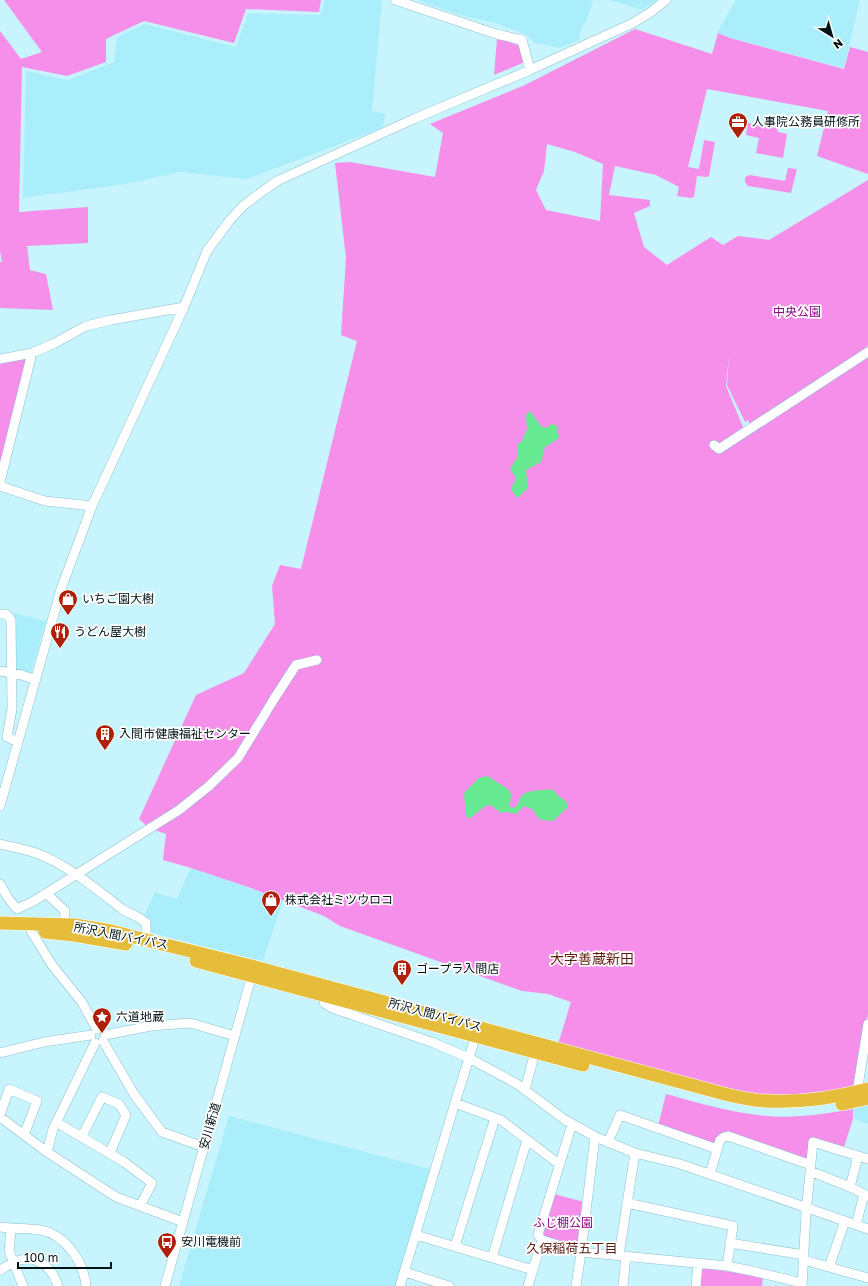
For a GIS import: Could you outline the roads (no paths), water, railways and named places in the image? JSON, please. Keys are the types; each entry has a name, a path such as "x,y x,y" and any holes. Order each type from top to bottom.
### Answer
{"highway":[{"name":"所沢入間バイパス","path":"0,923 75,925 111,931 253,972 477,1032 535,1052 717,1100 754,1107 785,1109 818,1108 847,1104 864,1093"},
{"name":"所沢入間バイパス","path":"0,930 74,935 160,951 253,972 324,996 753,1100 817,1100 864,1093"}],"street":[{"path":"395,0 496,34 522,40 530,70"},
{"path":"0,806 61,589 92,506 184,307 207,251 230,220 243,206 277,181 633,23 651,12 666,0"},
{"path":"0,359 32,353 53,344 86,326 184,307"},
{"path":"714,445 719,449 868,352"},
{"path":"0,482 32,353"},
{"path":"0,486 46,502 92,506"},
{"path":"0,614 6,614 11,620 12,709 7,737 18,742"},
{"path":"0,884 17,909 46,893 179,810 209,786 238,758 296,665 317,660"},
{"path":"0,671 11,672 36,680"},
{"path":"0,844 35,853 76,874 126,912 142,919 146,923 146,940"},
{"path":"46,893 65,911 64,925"},
{"path":"31,931 52,965 81,1001 98,1037 134,1094 162,1132 204,1147"},
{"name":"安川新道","path":"165,1286 253,972"},
{"path":"324,996 324,1003 332,1008 434,1043 469,1058 517,1084 572,1124 595,1137 635,1153 680,1164 868,1229"},
{"path":"0,1053 44,1042 98,1037 151,1026 190,1023 235,1036"},
{"path":"864,1093 868,1024"},
{"path":"400,1286 477,1032"},
{"path":"47,1152 56,1122 98,1037"},
{"path":"525,1090 535,1052"},
{"path":"24,1135 37,1101 9,1090 0,1116 24,1135 47,1152 116,1197 183,1222"},
{"path":"82,1136 102,1097 119,1104 126,1115 110,1153"},
{"path":"455,1103 495,1118 509,1125 559,1164"},
{"path":"608,1142 620,1115 717,1149"},
{"path":"455,1246 495,1118"},
{"path":"56,1122 110,1153 152,1183 140,1206"},
{"path":"572,1124 538,1235 542,1240 581,1252 727,1266 752,1271 802,1285 813,1142 868,1159"},
{"path":"710,1174 720,1140 728,1136 810,1168 866,1195 856,1225"},
{"path":"576,1286 595,1137"},
{"path":"492,1258 527,1140"},
{"path":"623,1286 622,1256 627,1204 635,1153"},
{"path":"850,1187 858,1156"},
{"path":"627,1204 733,1226 727,1266"},
{"path":"829,1267 845,1221"},
{"path":"0,1227 40,1230 58,1238 76,1257 84,1274 86,1286"},
{"path":"11,1229 9,1251 23,1286"},
{"path":"416,1235 533,1270"},
{"path":"528,1286 542,1240"},
{"path":"730,1244 804,1257 829,1267 868,1278"},
{"path":"0,1270 14,1262 28,1258 46,1265 53,1273 58,1286"},
{"path":"696,1286 698,1264"},
{"path":"405,1272 428,1283 449,1286"}],"place":[{"name":"人事院公務員研修所","path":"738,139"},
{"name":"いちご園大樹","path":"68,616"},
{"name":"うどん屋大樹","path":"60,649"},
{"name":"入間市健康福祉センター","path":"105,751"},
{"name":"株式会社ミツウロコ","path":"271,917"},
{"name":"ゴープラ入間店","path":"402,986"},
{"name":"六道地蔵","path":"102,1034"},
{"name":"安川電機前","path":"167,1259"}],"district":[{"name":"大字善蔵新田","path":"592,959"},
{"name":"久保稲荷五丁目","path":"572,1248"}],"park label":[{"name":"中央公園","path":"797,312"},
{"name":"ふじ棚公園","path":"563,1223"}]}
